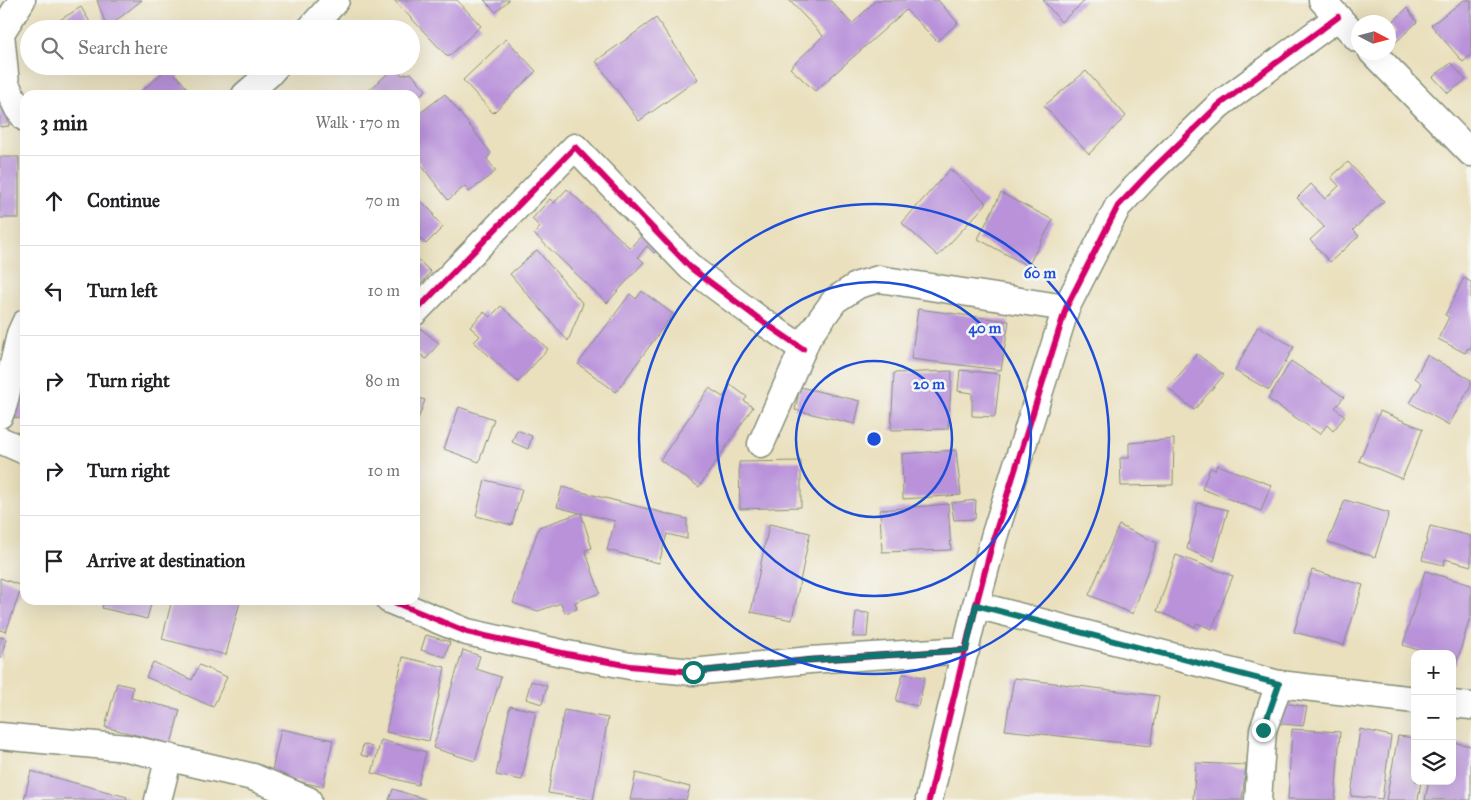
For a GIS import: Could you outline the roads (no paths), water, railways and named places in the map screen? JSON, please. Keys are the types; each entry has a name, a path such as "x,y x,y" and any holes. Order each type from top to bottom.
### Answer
{"street":[{"path":"0,17 20,0"},
{"path":"20,0 1,33 6,84 20,112"},
{"path":"318,20 336,0"},
{"path":"929,800 994,537 1066,308 1118,206 1218,105 1330,9 1351,32"},
{"path":"1380,60 1471,154"},
{"path":"251,90 269,75"},
{"path":"420,307 574,147 691,268 803,349"},
{"path":"761,444 808,337 835,300 858,285 879,279 1066,308"},
{"path":"0,415 20,334"},
{"path":"0,440 20,449"},
{"path":"401,605 467,632 630,666 693,672 810,660 966,650"},
{"path":"976,605 1279,684 1411,700"},
{"path":"1258,800 1263,730 1279,684"},
{"path":"1456,704 1471,706"},
{"path":"0,736 127,748 253,776 308,800"},
{"path":"158,800 168,757"}]}
